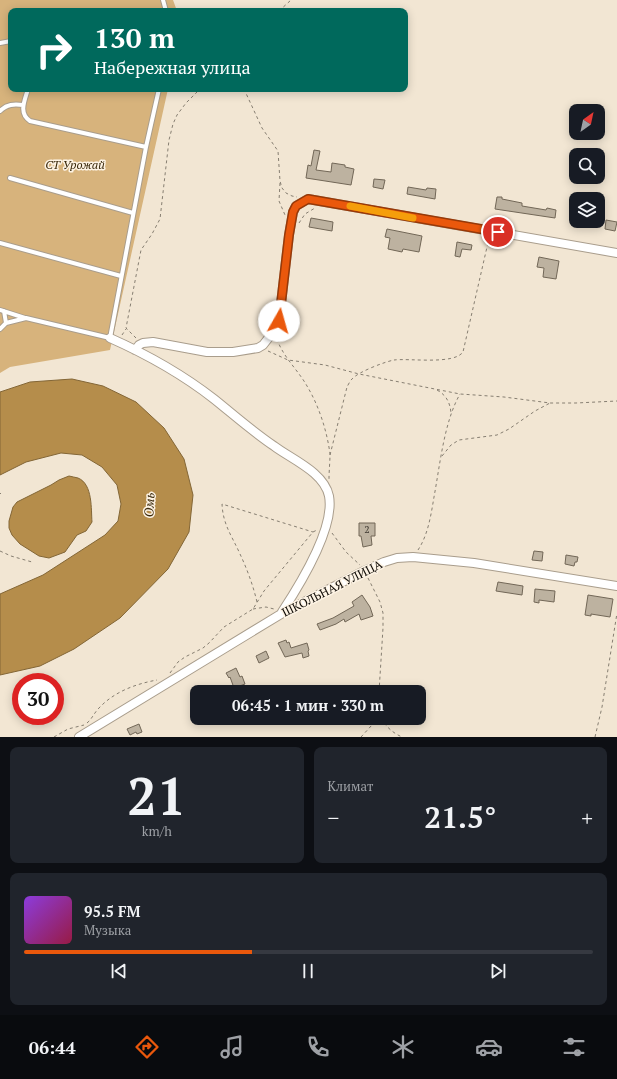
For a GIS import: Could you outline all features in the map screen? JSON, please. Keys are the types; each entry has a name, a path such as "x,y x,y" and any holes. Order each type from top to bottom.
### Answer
{"street":[{"path":"137,347 153,342 207,352 233,352 258,348 263,345 274,331 279,321 295,225 293,212 296,206 308,199 617,253"},
{"path":"110,338 137,347 188,380 274,446 310,470 324,484 329,496 329,510 325,527 304,574 281,614"},
{"name":"ШКОЛЬНАЯ УЛИЦА","path":"78,737 281,614 364,571 397,558 413,557 474,563 617,586"}],"lane":[{"path":"27,92 23,105 23,114 30,121 146,147"},
{"path":"2,311 110,338 133,213 158,92"},
{"path":"0,111 4,107 13,104 23,105"},
{"path":"10,178 133,213"},
{"path":"0,243 121,276"},
{"path":"2,311 6,323"},
{"path":"0,329 6,323 26,318"}],"path":[{"path":"282,8 291,0"},
{"path":"137,347 138,341 126,328 140,250 152,234 160,218 169,140 173,124 177,115 197,92"},
{"path":"245,92 262,128 278,151 280,181 279,200 283,213 295,225 305,214 314,208"},
{"path":"280,181 282,188 286,193 292,196 308,199"},
{"path":"329,480 330,455 347,387 352,379 359,374 395,360 422,361 454,358 460,356 463,352 487,248 491,240 498,232"},
{"path":"274,331 279,345 307,386 318,408 330,455"},
{"path":"258,348 288,360 325,365 359,374 460,394 518,398 550,403 576,404 617,400"},
{"path":"434,389 442,392 447,398 451,414"},
{"path":"413,557 421,545 426,533 432,512 441,457 451,414 460,394"},
{"path":"441,457 451,445 459,440 498,435 535,410 550,403"},
{"path":"257,602 253,586 240,554 226,528 222,504 313,532"},
{"path":"253,609 264,591 313,532 325,527 336,541 359,564 374,586 383,613 379,685"},
{"path":"0,551 32,562"},
{"path":"169,673 185,656 203,648 210,643 224,627 253,609 266,607 281,614"},
{"path":"595,737 602,707 617,613"},
{"path":"54,737 68,729 85,724 106,701 124,690 142,683 156,680"},
{"path":"360,737 372,725"},
{"path":"386,725 402,737"}],"green space":[{"name":"СТ Урожай","path":"0,0 173,0 176,8 8,8 8,92 167,92 110,350 10,367 0,373"}],"water":[{"name":"Омь","path":"72,379 103,386 136,402 164,428 184,459 193,495 189,532 168,569 120,618 74,649 40,666 0,675 0,594 43,575 105,535 118,521 121,504 117,485 102,467 82,455 61,453 26,462 0,475 0,392 30,382"},
{"path":"69,476 83,481 89,491 92,522 86,531 77,535 65,552 49,558 39,556 20,544 12,535 9,528 9,521 13,507 17,502"}],"building":[{"path":"314,150 320,151 316,170 331,172 332,163 345,165 345,167 354,169 351,185 306,178 308,165 311,166"},
{"path":"374,179 385,180 383,189 373,187"},
{"path":"408,187 426,190 427,188 436,189 435,199 407,194"},
{"path":"497,197 522,203 522,206 556,210 555,218 495,209"},
{"path":"311,218 333,222 332,231 309,227"},
{"path":"606,220 617,222 615,231 605,229"},
{"path":"387,229 422,236 419,252 403,249 402,252 388,249 390,238 385,237"},
{"path":"457,242 472,245 471,250 462,249 460,257 455,256"},
{"path":"539,257 559,261 556,279 543,277 544,268 537,267"},
{"path":"359,523 375,523 375,536 371,536 372,545 363,547 361,536 359,536"},
{"path":"534,551 543,552 542,561 532,560"},
{"path":"566,555 578,557 574,566 565,564"},
{"path":"498,582 523,586 522,595 496,591"},
{"path":"535,589 555,591 554,602 539,600 539,603 534,602"},
{"path":"362,595 370,607 373,616 361,620 359,614 345,622 344,619 336,624 320,630 317,624 333,618 354,606 352,602"},
{"path":"588,595 613,599 610,617 591,614 591,616 585,615"},
{"path":"286,640 287,643 289,642 291,648 307,643 309,656 303,658 302,653 285,657 278,643"},
{"path":"266,651 269,658 259,663 256,656"},
{"path":"236,668 240,677 242,676 245,684 233,685 230,677 229,678 226,673"},
{"path":"139,724 142,732 137,734 136,732 130,735 127,729"}],"slow traffic":[{"path":"350,206 413,218"}],"route":[{"path":"279,321 293,212 296,206 308,199 498,232"}]}
